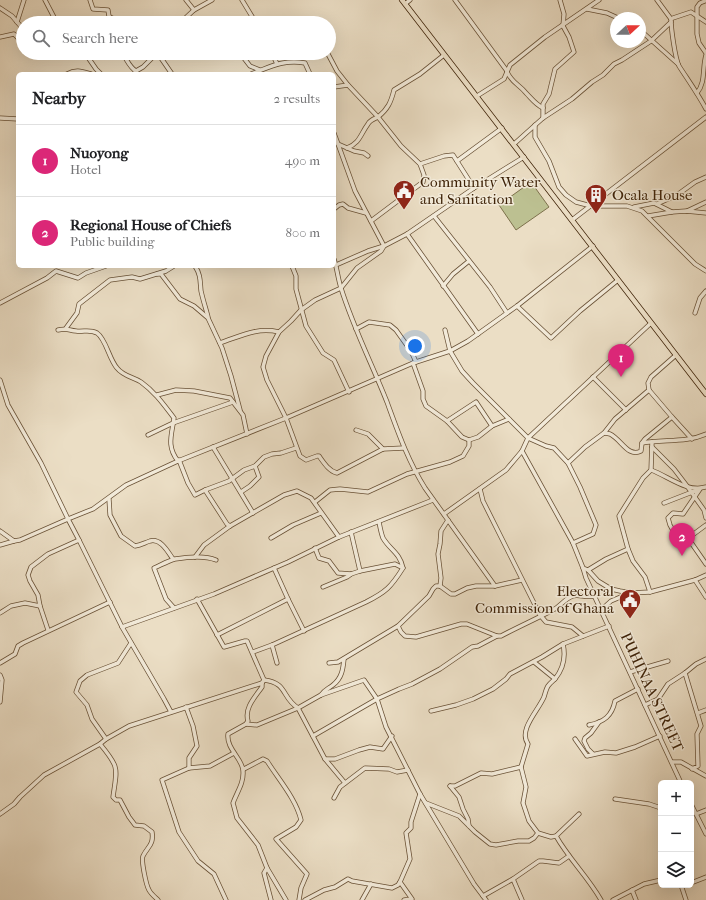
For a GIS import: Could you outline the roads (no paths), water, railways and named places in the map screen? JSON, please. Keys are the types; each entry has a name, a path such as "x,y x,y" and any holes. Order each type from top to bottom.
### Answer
{"main road":[{"path":"403,2 502,128 706,394"}],"street":[{"path":"19,16 24,0"},
{"path":"45,0 53,16"},
{"path":"90,0 94,9 108,10 110,16"},
{"path":"186,0 194,10"},
{"path":"188,16 194,10 212,0"},
{"path":"242,0 252,16"},
{"path":"403,2 410,0"},
{"path":"455,0 507,71 511,80 528,94 535,104 543,108"},
{"path":"543,118 543,108 552,85 555,69 574,52 569,37 563,26 564,14 560,0"},
{"path":"477,96 504,79 510,65 545,37 599,0"},
{"path":"657,0 671,20 678,64"},
{"path":"697,93 705,84 704,61 706,54 699,43 697,34 697,7 700,3 705,1"},
{"path":"0,8 12,16 16,21"},
{"path":"587,8 610,14"},
{"path":"514,144 543,118 572,99 603,75 614,64 651,41 671,20 691,12 706,22"},
{"path":"0,37 14,34 16,36"},
{"path":"646,36 678,64 706,109"},
{"path":"347,148 354,145 359,140 368,124 378,117 391,102 394,90 420,74 444,55"},
{"path":"90,60 99,72"},
{"path":"127,60 135,72 150,60"},
{"path":"162,60 171,72"},
{"path":"245,60 250,66 260,70"},
{"path":"275,60 277,64"},
{"path":"331,60 337,71 348,85 378,117 401,146 420,164 424,175 423,182 371,221"},
{"path":"256,72 277,64 293,61 305,63 309,72"},
{"path":"70,72 74,70 86,72"},
{"path":"336,87 348,85"},
{"path":"572,220 706,117"},
{"path":"0,118 16,119"},
{"path":"535,125 535,137 549,161 562,192 576,202 591,206 614,205 634,208 642,211 695,264 706,271"},
{"path":"457,162 502,128"},
{"path":"336,138 355,191 384,246"},
{"path":"338,144 354,151 364,153 368,156"},
{"path":"354,145 354,151"},
{"path":"420,164 444,156 452,155 474,188"},
{"path":"495,586 415,472 404,448 378,379 356,329 341,288 336,265 368,251 384,246 407,234 474,188 524,157"},
{"path":"657,204 677,195 694,182 706,177"},
{"path":"555,197 562,192"},
{"path":"686,211 706,202"},
{"path":"634,208 651,203 657,204 672,212"},
{"path":"336,207 343,204 348,208 366,213"},
{"path":"648,216 686,211 706,214"},
{"path":"434,216 490,287 507,312"},
{"path":"407,234 478,334"},
{"path":"384,246 381,250 357,268 341,288 315,300 301,310 278,332 266,356 263,368 267,380 286,418 296,448 303,460 319,456 328,468 334,472 337,472 383,449 404,448"},
{"path":"0,546 20,540 93,509 109,499 126,485 178,460 247,434 415,363 450,351 478,334 517,306 593,246"},
{"path":"444,286 458,270 469,261"},
{"path":"0,303 47,278 56,271 78,278 86,273 100,268"},
{"path":"66,328 77,313 79,304 110,280 132,277 140,279 157,274 170,268"},
{"path":"196,268 201,279 201,290 208,318 220,343 240,410"},
{"path":"293,268 296,276 296,289 306,326 323,353 334,360 349,392"},
{"path":"157,274 161,274 180,299 194,306 208,318"},
{"path":"517,306 551,338 580,311 618,280"},
{"path":"695,313 700,298 706,291"},
{"path":"356,329 369,322 390,325 396,330 411,351 426,406 447,421 462,437 469,440 478,437 492,426 509,419"},
{"path":"444,514 506,470 522,451 528,438 651,323"},
{"path":"58,330 66,328 75,331 88,330 95,332 101,336 116,368 125,375 140,381 157,395 174,417 170,446 195,495 229,481 244,470 255,466 264,457 296,448"},
{"path":"220,343 248,332 268,330 278,332"},
{"path":"445,330 450,351 462,370 473,383 528,438 554,448 568,464 583,493 596,525 593,534 573,543"},
{"path":"676,354 651,377 648,383 649,390 692,439"},
{"path":"593,377 626,410"},
{"path":"0,380 8,405 41,463 122,627 171,712"},
{"path":"157,395 176,390 194,391 230,398 243,415 247,434"},
{"path":"568,464 585,447 604,433 615,419 649,390"},
{"path":"148,435 173,423 233,402"},
{"path":"447,421 476,402 492,426"},
{"path":"604,433 610,434 623,446 633,453 637,453 641,451 642,444 672,417"},
{"path":"356,430 368,434 383,449"},
{"path":"642,444 692,439 706,434"},
{"path":"315,502 330,490 340,489 368,492 382,487 392,480 450,462 463,456 469,446 469,440"},
{"path":"650,592 645,577 633,560 628,549 619,516 643,478 651,470 652,442"},
{"path":"213,447 253,513"},
{"path":"652,447 674,469 688,486 704,510 706,518"},
{"name":"PUHINAA STREET","path":"522,451 573,543 594,596 680,780"},
{"path":"241,492 260,477 255,466"},
{"path":"651,470 688,486 700,489"},
{"path":"664,503 706,487"},
{"path":"480,489 483,501 540,615 546,622 572,627 584,636"},
{"path":"700,489 683,514 673,513 668,518 675,534 687,539 706,564"},
{"path":"205,490 227,524 230,526"},
{"path":"195,557 204,545 230,526 284,495 297,491 311,498 315,502 339,537"},
{"path":"109,499 110,515 121,536 135,546 142,545 150,541 156,542 164,546 174,559"},
{"path":"122,627 214,594 274,568 350,532 434,500"},
{"path":"271,538 293,525 321,512"},
{"path":"440,586 441,578 438,554 441,532 448,520"},
{"path":"378,522 384,538 398,555 403,568"},
{"path":"687,539 706,525"},
{"path":"0,531 14,541"},
{"path":"350,532 360,570"},
{"path":"48,630 38,595 28,575 31,567 48,554 79,540"},
{"path":"315,548 319,558 329,561 338,573 351,574"},
{"path":"588,570 606,559 628,549"},
{"path":"174,608 166,599 154,568 174,559 195,557 211,558 216,560"},
{"path":"323,587 347,578 351,574 360,570 395,564 403,568"},
{"path":"274,568 304,632"},
{"path":"253,652 304,632 381,595 392,586 403,568"},
{"path":"583,568 588,570 598,581 611,589 631,593 650,592 695,580 706,575"},
{"path":"440,586 451,594 455,594 467,588 476,586 495,586 522,580"},
{"path":"695,580 706,597"},
{"path":"329,663 338,662 344,659 398,626 429,596 436,586 440,586"},
{"path":"601,610 611,601 631,593"},
{"path":"313,736 399,688 412,684 440,669 472,647 478,646 497,636 501,636 540,615 554,610 565,599 575,595 588,598 594,596"},
{"path":"197,599 224,647 245,640 253,652 263,682 262,687 248,708 246,716 248,721 246,724"},
{"path":"217,634 288,600"},
{"path":"0,663 15,654 18,646 23,642 110,602"},
{"path":"0,613 10,606 18,604 25,603 40,606"},
{"path":"398,626 405,636 416,637 461,624 467,624 497,636"},
{"path":"431,711 474,699 493,689 510,674 534,662 563,644 609,626"},
{"path":"106,739 92,720 87,705 76,692 80,681 88,675 118,663 131,643"},
{"path":"563,644 565,654 560,671 555,679 548,685 544,698 529,723 525,734 525,740 528,744 520,767 526,786 523,803 530,820 538,833 556,836 569,856 587,878 601,900"},
{"path":"272,645 277,663"},
{"path":"321,695 340,679 344,659"},
{"path":"645,705 658,699 668,684 686,673 696,664 706,659"},
{"path":"630,672 668,660"},
{"path":"534,662 555,679"},
{"path":"686,673 701,726 697,734 698,766 692,769"},
{"path":"0,674 2,680 0,702"},
{"path":"286,900 267,868 258,845 237,818 233,803 242,783 244,768 234,753 228,739 228,734 246,724 257,726 298,708 321,695 364,680 377,700 386,727 392,736 420,794 474,884 486,900"},
{"path":"0,814 14,804 44,775 129,726 263,682 273,681 279,684 292,704 298,708 325,759 345,783"},
{"path":"589,725 610,716 615,701 638,689"},
{"path":"186,707 193,726 197,746 189,758 189,768"},
{"path":"698,714 706,710"},
{"path":"593,754 588,749 584,741 585,738 592,733 599,722"},
{"path":"325,759 335,759 370,747 383,749 392,736"},
{"path":"575,739 587,756 604,752 616,753 635,747 660,736"},
{"path":"100,744 110,755 116,765 117,770 113,797 116,800 120,800 134,825 144,826 152,832 153,840 142,860 148,888 158,900"},
{"path":"226,900 214,874 198,861 179,832 162,780 189,768 210,766 234,753"},
{"path":"244,768 263,759 267,761 299,814 301,820 296,827 276,839 307,874 301,888 299,900"},
{"path":"672,762 681,762 706,776"},
{"path":"469,826 468,818 459,798 450,786 455,786 481,773 492,774 520,767"},
{"path":"334,798 340,787 365,768 389,769 397,772 408,770"},
{"path":"305,900 324,890 335,888 348,880 392,888 398,885 410,859 406,833 411,828 411,822 420,794"},
{"path":"615,799 649,804 658,807"},
{"path":"426,803 459,816 490,844 496,845 518,841 530,841 538,833"},
{"path":"696,814 706,810"},
{"path":"694,811 706,834"},
{"path":"556,836 579,814"},
{"path":"483,896 513,879 539,861 559,863 569,856"},
{"path":"267,868 264,873 271,900"},
{"path":"694,881 706,877"},
{"path":"513,879 522,900"},
{"path":"614,900 644,884 658,881"},
{"path":"400,882 412,898 404,900"},
{"path":"362,900 371,884"},
{"path":"682,888 686,900"},
{"path":"632,890 636,900"}],"place":[{"name":"Community Water and Sanitation","path":"404,210"},
{"name":"Ocala House","path":"596,214"},
{"name":"Nuoyong","path":"621,377"},
{"name":"Regional House of Chiefs","path":"682,556"},
{"name":"Electoral Commission of Ghana","path":"630,620"}]}
